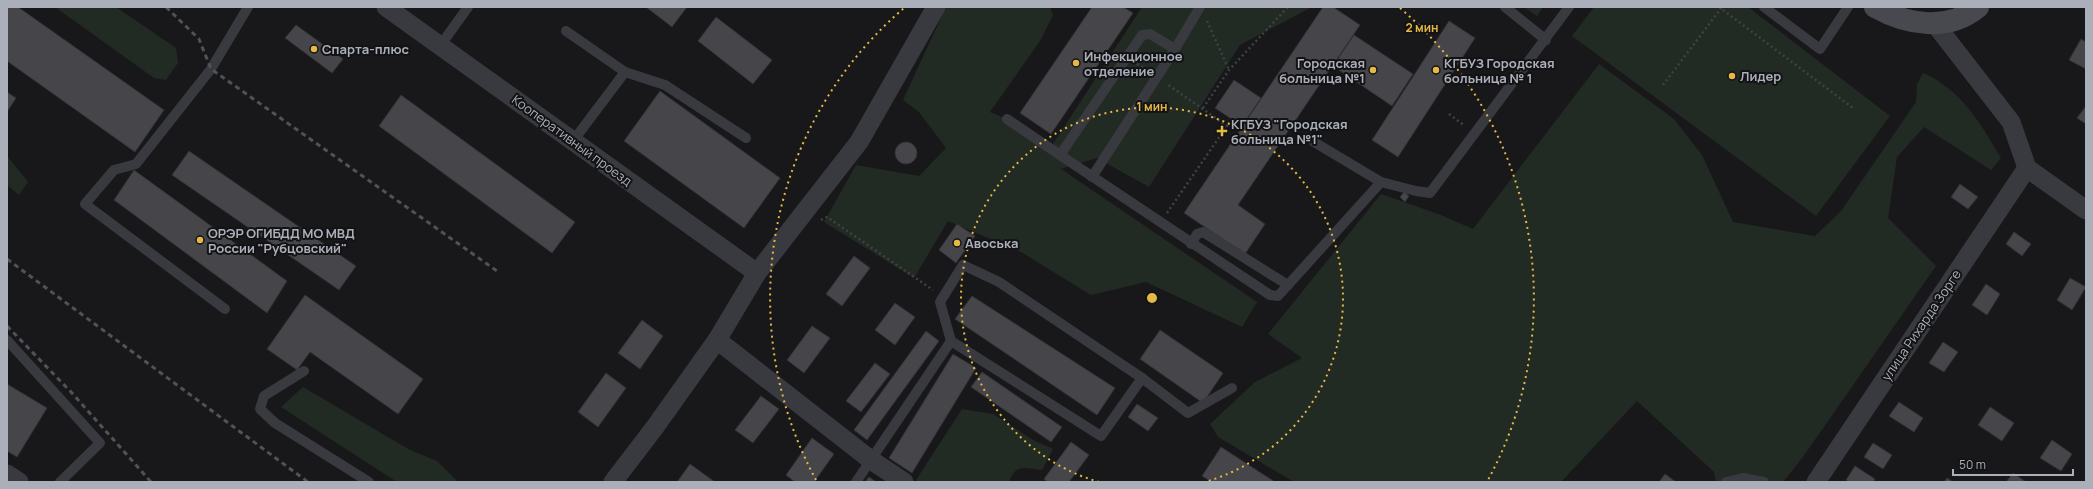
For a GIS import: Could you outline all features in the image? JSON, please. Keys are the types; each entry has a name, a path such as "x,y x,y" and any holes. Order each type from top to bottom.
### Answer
{"main road":[{"path":"1875,7 1888,14 1910,22 1935,24 1957,19 1978,7"}],"street":[{"name":"Кооперативный проезд","path":"386,7 757,273"},
{"path":"613,482 718,340 757,273 859,142 936,7"},
{"path":"1935,24 2011,122 2027,168 2086,210"},
{"name":"улица Рихарда Зорге","path":"1816,482 2027,168"},
{"path":"718,340 871,460 904,482"},
{"path":"7,474 20,482"}],"lane":[{"path":"225,309 84,204 114,170 136,164 211,69 248,7"},
{"path":"440,46 468,7"},
{"path":"1505,7 1546,40"},
{"path":"1314,142 1382,182 1430,193 1546,40 1569,7"},
{"path":"1764,7 1820,48 1848,7"},
{"path":"1092,177 1156,77 1202,10"},
{"path":"566,31 625,72 665,84 746,138"},
{"path":"1060,155 1142,35 1150,34 1175,49"},
{"path":"573,141 625,72"},
{"path":"1007,119 1270,296 1278,296 1382,182"},
{"path":"1191,244 1197,234 1203,232 1288,285"},
{"path":"1142,378 1101,436 951,341 940,302 963,265 999,282 1142,378 1188,413 1232,388"},
{"path":"7,340 100,442 60,482"},
{"path":"856,482 951,341"},
{"path":"304,371 264,396 260,409 274,423 369,482"},
{"path":"1726,482 1743,478 1764,482"}],"path":[{"path":"1203,108 1229,70 1288,7"},
{"path":"1663,85 1721,7 1853,108"},
{"path":"1202,10 1229,70"},
{"path":"1127,57 1227,126 1160,223"},
{"path":"1449,114 1474,133"},
{"path":"820,220 826,217 944,297"}],"shaded area":[{"path":"55,7 116,7 176,48 178,63 166,80 154,78"},
{"path":"946,7 1050,7 1053,15 1040,41 990,112 1007,119 1051,147 1142,7 1312,7 1240,45 1149,187 1097,158 1061,169 1257,302 1242,327 1146,282 1091,295 1021,252 948,221 914,278 824,222 856,165 919,176 946,148 919,112 903,100"},
{"path":"1524,7 1543,7 1537,16"},
{"name":"Лидер","path":"1594,7 1748,7 1890,116 1816,216 1572,36"},
{"path":"1599,64 1674,119 1702,155 1733,222 1815,236 1841,211 1916,102 1917,84 1923,73 1937,80 1959,98 1977,120 2001,158 1991,170 1924,127 1897,157 1888,218 1936,266 1803,457 1783,482 1716,482 1714,472 1637,401 1561,482 1294,482 1218,437 1210,424 1255,382 1302,358 1268,334 1381,194 1441,215 1473,229"},
{"path":"7,156 28,182 19,195 7,185"},
{"path":"303,387 410,450 437,461 458,482 397,482 281,407"},
{"path":"962,409 993,414 1033,440 1053,449 1042,470 1026,468 1018,469 1009,482 919,482 916,480"}],"building":[{"path":"7,7 18,7 164,110 135,152 7,61"},
{"path":"646,7 687,7 672,27"},
{"name":"Инфекционное отделение","path":"1092,7 1123,7 1133,13 1051,134 1020,113"},
{"path":"1323,7 1333,7 1360,25 1238,205 1265,224 1245,254 1184,213"},
{"path":"716,17 772,60 753,84 698,41"},
{"name":"КГБУЗ Городская больница № 1","path":"1449,21 1475,38 1398,157 1372,140"},
{"name":"Спарта-плюс","path":"296,25 343,59 332,73 285,38"},
{"name":"Городская больница №1","path":"1354,35 1413,74 1392,106 1333,66"},
{"path":"2081,39 2086,42 2086,69 2069,60"},
{"path":"1234,80 1261,98 1242,126 1215,108"},
{"path":"660,91 780,178 744,228 624,141"},
{"path":"7,92 16,98 7,112"},
{"path":"401,95 575,222 552,253 379,126"},
{"path":"2086,106 2086,124 2077,118"},
{"path":"906,142 914,145 917,153 914,161 906,164 898,161 895,153 898,145"},
{"path":"189,151 356,266 339,290 172,175"},
{"name":"ОРЭР ОГИБДД МО МВД России \"Рубцовский\"","path":"134,170 287,281 267,313 114,200"},
{"path":"1960,184 1978,197 1968,209 1951,197"},
{"path":"1404,192 1409,196 1405,202 1400,197"},
{"name":"Авоська","path":"957,224 975,236 956,263 939,250"},
{"path":"2014,232 2031,244 2022,256 2006,244"},
{"path":"854,256 870,268 842,306 826,294"},
{"path":"2070,278 2086,287 2072,310 2057,300"},
{"path":"1986,284 2000,294 1987,315 1972,305"},
{"path":"305,295 423,379 398,414 310,352 297,370 267,349"},
{"path":"972,296 1115,388 1097,415 955,319"},
{"path":"895,303 915,317 895,345 875,330"},
{"path":"642,320 663,336 640,369 618,353"},
{"path":"812,326 830,338 804,373 787,360"},
{"path":"1160,330 1223,373 1203,403 1140,359"},
{"path":"926,331 939,341 867,440 854,430"},
{"path":"1943,342 1958,352 1944,372 1929,363"},
{"path":"953,354 976,368 912,473 889,458"},
{"path":"875,363 890,374 861,412 846,401"},
{"path":"982,372 1062,427 1051,442 971,387"},
{"path":"606,373 626,388 598,427 578,412"},
{"path":"7,384 47,408 17,457 7,451"},
{"path":"761,396 779,409 753,443 735,430"},
{"path":"1899,402 1923,418 1914,432 1889,416"},
{"path":"1137,404 1158,418 1148,431 1128,417"},
{"path":"1990,407 2014,423 2002,441 1978,425"},
{"path":"812,438 834,454 814,482 795,482 786,475"},
{"path":"2052,440 2072,454 2061,471 2040,458"},
{"path":"1071,442 1089,455 1069,482 1048,482 1044,479"},
{"path":"1873,443 1892,455 1883,469 1864,457"},
{"path":"1221,447 1275,482 1212,482 1202,476"},
{"path":"690,464 715,482 677,482"},
{"path":"1855,466 1875,479 1873,482 1849,482 1846,480"},
{"path":"2013,473 2026,482 2006,482"},
{"path":"1665,474 1676,482 1659,482"},
{"path":"869,477 876,482 865,482"},
{"path":"1947,478 1953,482 1944,482"}],"railway":[{"path":"166,7 199,39 211,69 497,271"},
{"path":"7,259 308,482"},
{"path":"7,326 72,393 151,482"}],"place":[{"name":"Спарта-плюс","path":"314,49"},
{"name":"Инфекционное отделение","path":"1076,63"},
{"name":"Городская больница №1","path":"1373,70"},
{"name":"КГБУЗ Городская больница № 1","path":"1436,70"},
{"name":"Лидер","path":"1732,76"},
{"name":"КГБУЗ \"Городская больница №1\"","path":"1222,131"},
{"name":"ОРЭР ОГИБДД МО МВД России \"Рубцовский\"","path":"200,240"},
{"name":"Авоська","path":"957,243"}]}
